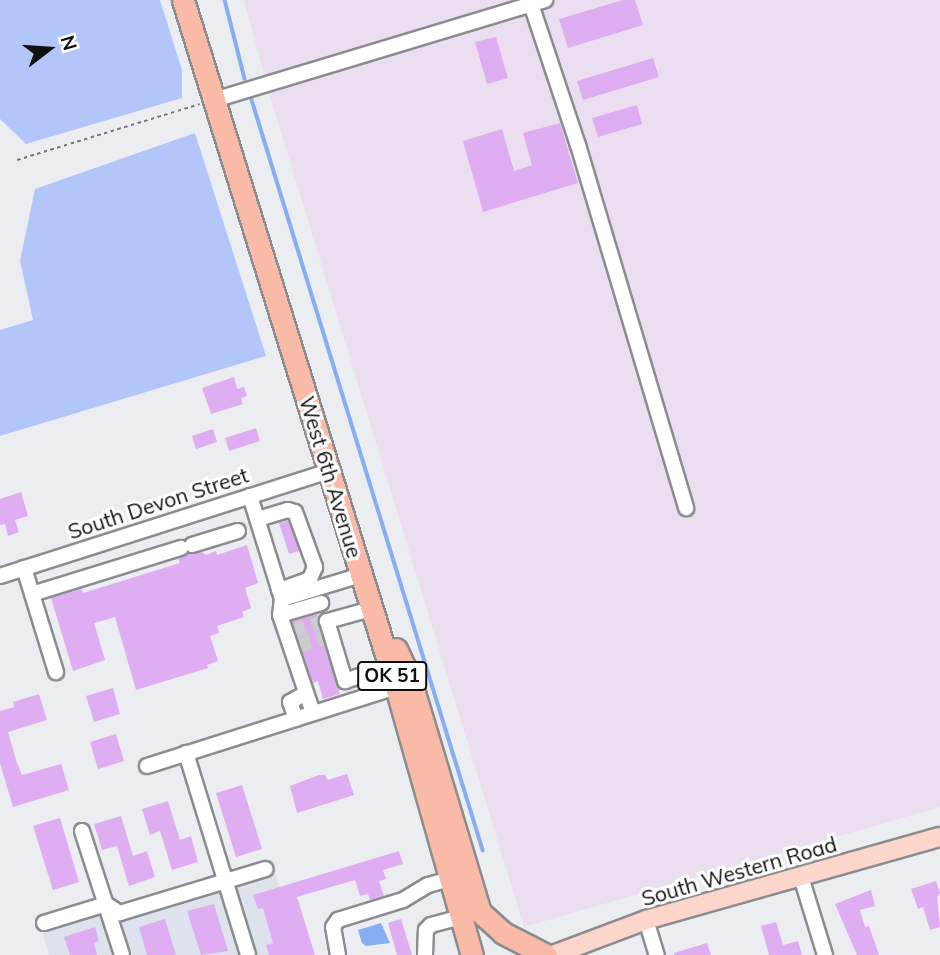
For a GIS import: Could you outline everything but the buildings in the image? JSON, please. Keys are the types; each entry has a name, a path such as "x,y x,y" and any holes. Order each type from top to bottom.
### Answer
{"highway":[{"name":"West 6th Avenue","path":"183,0 396,687 472,955"},
{"path":"361,575 410,679 481,912 503,933 546,955"}],"main road":[{"name":"South Western Road","path":"552,955 646,920 940,837"}],"street":[{"path":"214,100 536,2 686,508"},
{"name":"South Devon Street","path":"0,576 330,471"},
{"path":"250,496 281,595 280,615 289,632 313,713"},
{"path":"258,519 288,510 295,512 315,567 310,579 281,595"},
{"path":"32,594 238,531"},
{"path":"24,568 56,672"},
{"path":"280,615 361,575"},
{"path":"281,595 318,596"},
{"path":"318,596 328,637 354,700"},
{"path":"323,622 371,609"},
{"path":"345,681 389,666"},
{"path":"147,766 396,687"},
{"path":"296,719 290,702 306,693"},
{"path":"186,753 248,955"},
{"path":"82,831 122,955"},
{"path":"44,923 106,904 120,913 266,869"},
{"path":"801,877 825,955"},
{"path":"338,955 333,927 338,920 403,900 428,885 451,879"},
{"path":"425,955 426,930 431,925 461,916"},
{"path":"646,920 657,955"}],"path":[{"path":"17,160 214,100"}],"shaded area":[{"path":"0,0 160,0 182,70 182,98 26,144 0,119"},
{"path":"244,0 940,0 940,807 524,927 269,93"},
{"path":"195,133 266,356 0,436 0,330 33,320 20,261 35,189"},
{"path":"274,870 299,955 49,955 39,921 102,902 123,912"},
{"path":"381,923 390,943 366,946 362,943 358,930"}],"waterway":[{"path":"225,0 245,79"},
{"path":"252,100 483,850"}],"tunnel":[{"path":"292,632 320,623"},
{"path":"297,646 325,638"}]}
